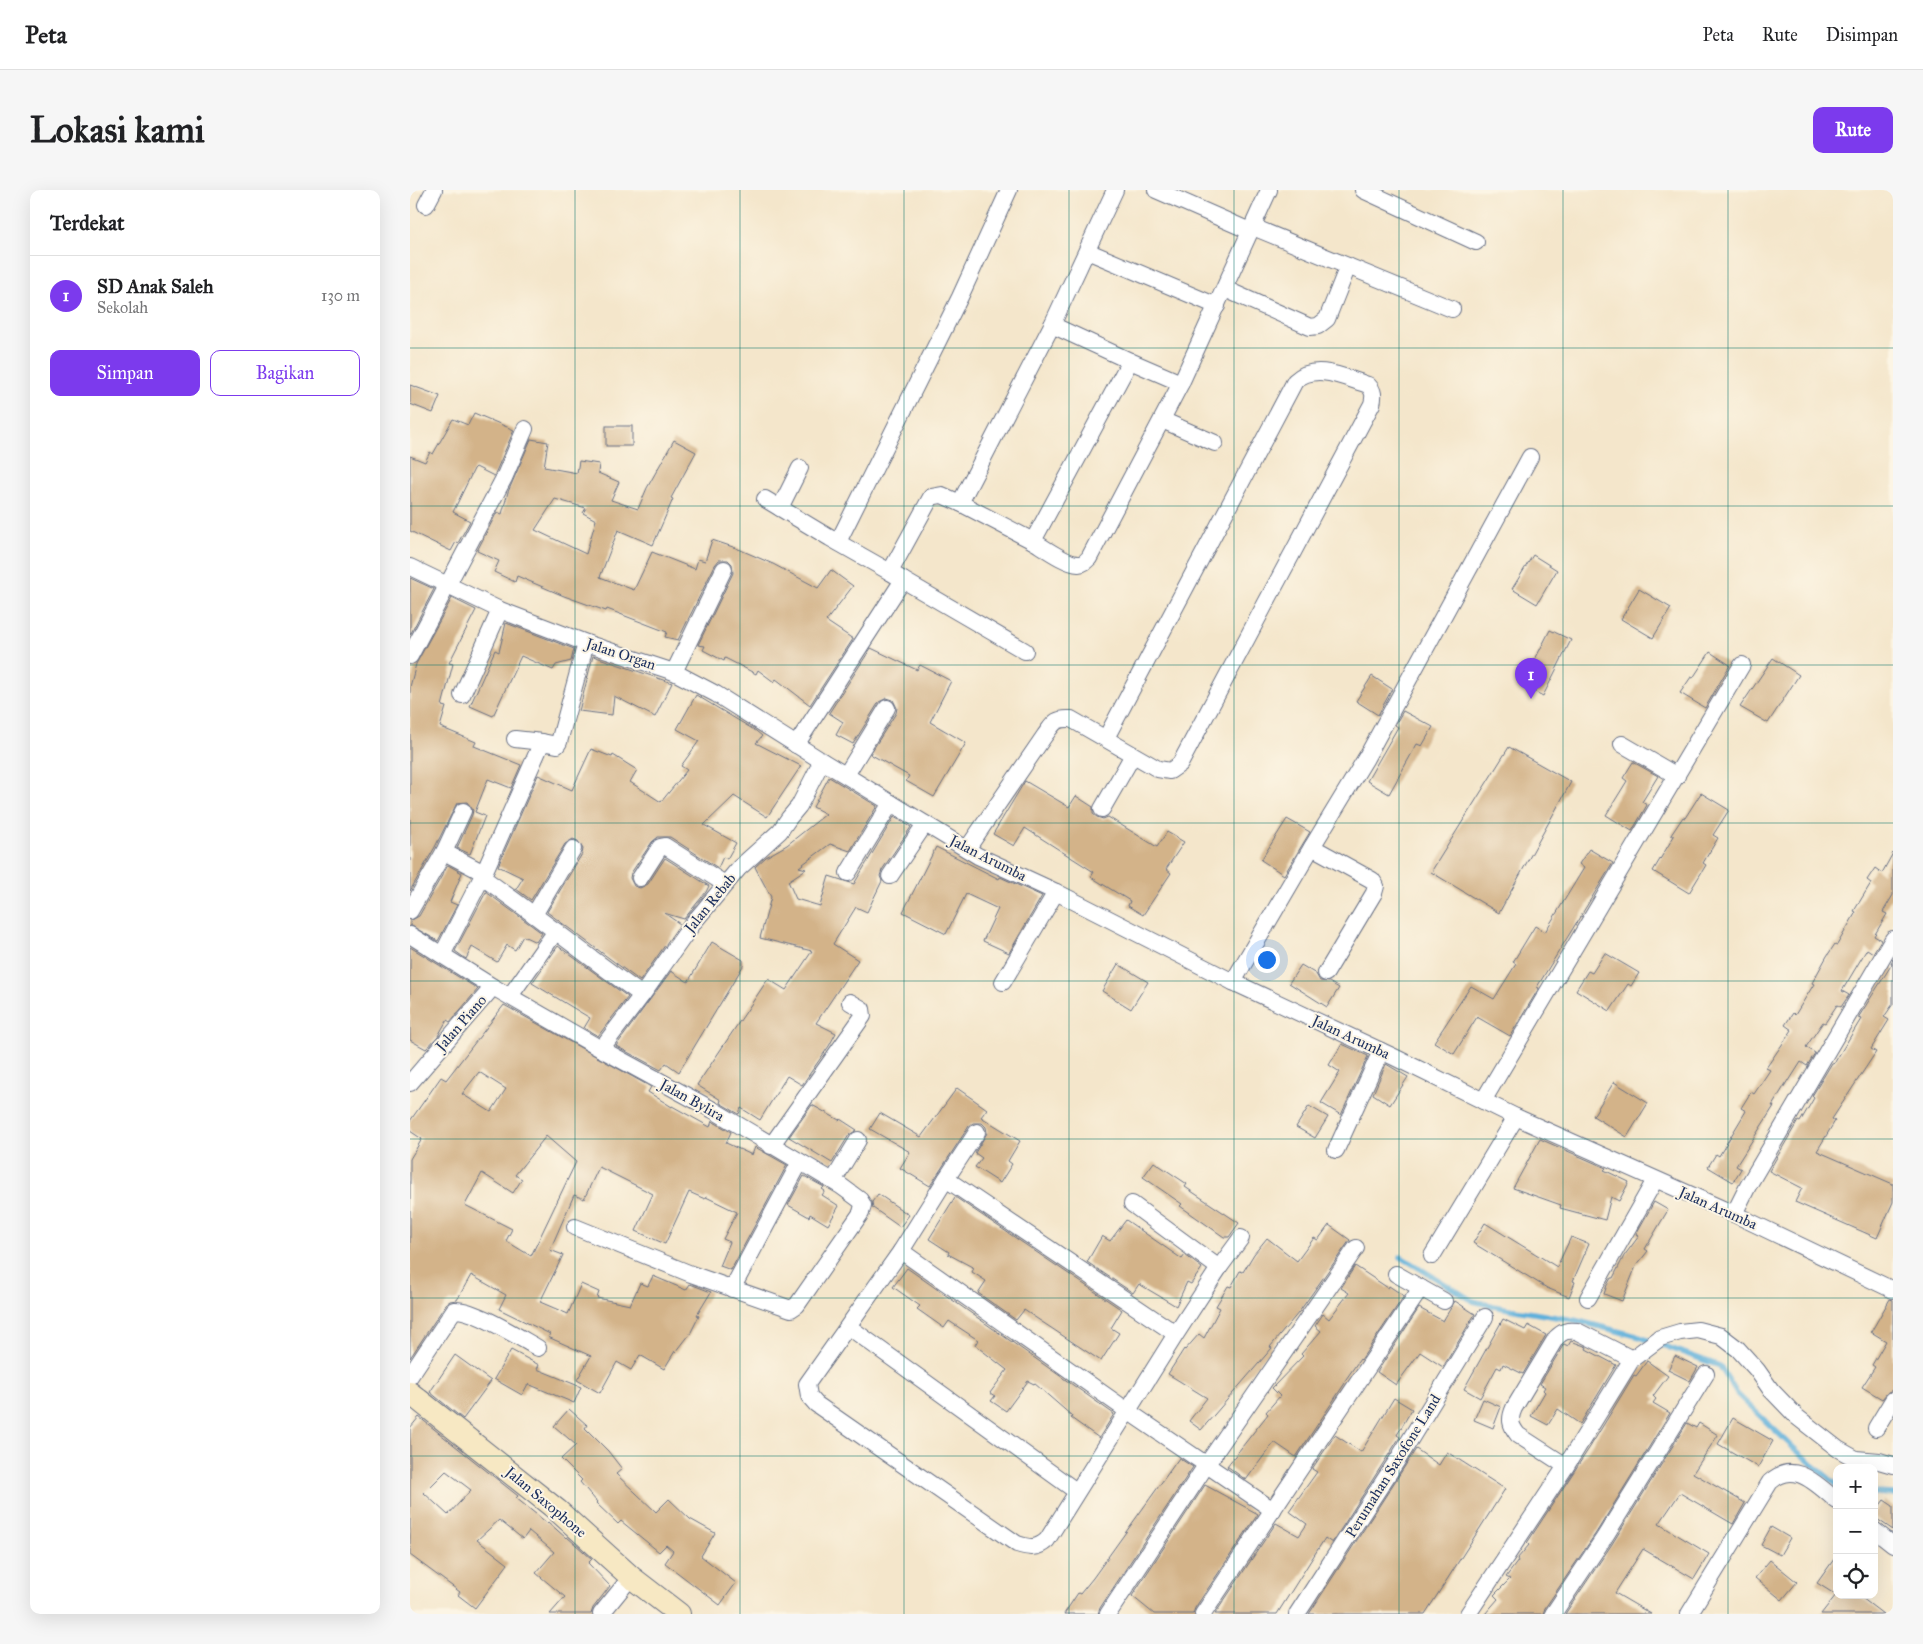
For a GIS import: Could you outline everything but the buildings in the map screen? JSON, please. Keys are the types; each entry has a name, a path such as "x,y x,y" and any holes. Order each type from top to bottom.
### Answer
{"main road":[{"name":"Jalan Saxophone","path":"410,1393 557,1510 631,1577 679,1614"}],"street":[{"path":"426,205 434,190"},
{"path":"838,542 960,297 1009,190"},
{"path":"960,503 1052,326 1115,190"},
{"path":"1156,190 1452,309"},
{"path":"796,745 897,576 931,497 942,495 960,503 1069,562 1078,564 1085,562 1089,558 1182,383 1269,190"},
{"path":"1363,190 1476,242"},
{"path":"1088,251 1217,306"},
{"path":"1226,289 1310,327 1318,326 1327,319 1348,266"},
{"path":"1052,326 1182,383"},
{"path":"1033,541 1130,361"},
{"path":"966,850 1054,722 1060,719 1071,719 1162,771 1170,771 1180,764 1372,404 1374,397 1372,389 1368,385 1321,371 1311,371 1295,380 1106,738"},
{"path":"1162,420 1214,443"},
{"path":"410,656 504,478 525,429"},
{"path":"1233,982 1366,758 1530,458"},
{"path":"780,508 800,468"},
{"path":"765,499 1025,651"},
{"name":"Jalan Organ","path":"410,567 446,586 500,610 586,643 674,672 716,694 822,761"},
{"path":"674,672 724,569"},
{"path":"462,695 500,610"},
{"path":"515,739 557,744 561,737 586,643"},
{"path":"1484,1101 1742,666"},
{"path":"846,775 887,708"},
{"path":"442,955 483,875 542,742"},
{"path":"1622,744 1677,776"},
{"path":"1102,809 1133,755"},
{"name":"Jalan Arumba","path":"822,761 966,850 1056,892 1233,982 1516,1117 1734,1214 1893,1290"},
{"name":"Jalan Rebab","path":"601,1049 642,996 694,922 739,868 780,831 790,818 822,761"},
{"path":"848,873 891,803"},
{"path":"410,911 444,852 463,812"},
{"path":"890,876 925,824"},
{"path":"640,878 660,847 664,846 726,884"},
{"path":"1312,847 1372,880 1376,886 1374,893 1326,973"},
{"path":"534,914 573,849"},
{"path":"444,852 483,875 582,953 642,996"},
{"path":"1003,982 1056,892"},
{"path":"510,996 556,931"},
{"name":"Jalan Bylira","path":"410,935 493,987 713,1110 832,1181 860,1200 863,1210 794,1308 787,1309 732,1289"},
{"path":"1734,1214 1748,1186 1893,939"},
{"name":"Jalan Piano","path":"410,1083 493,987"},
{"path":"771,1146 863,1016 862,1009 850,1002"},
{"path":"1336,1150 1381,1051"},
{"path":"1432,1256 1516,1117"},
{"path":"976,1132 901,1251 807,1384 808,1396 816,1404 1018,1544 1030,1548 1040,1546 1047,1540 1076,1491 1129,1412 1176,1334 1241,1238"},
{"path":"832,1181 858,1140"},
{"path":"575,1228 732,1289 800,1162"},
{"path":"946,1179 1176,1334"},
{"path":"1588,1298 1655,1180"},
{"path":"1132,1204 1219,1268"},
{"path":"1108,1614 1207,1464 1356,1248"},
{"path":"901,1251 1129,1412 1273,1510"},
{"path":"1396,1274 1444,1301"},
{"path":"1203,1614 1421,1288"},
{"path":"410,1376 454,1310 465,1311 494,1324 538,1348"},
{"name":"Perumahan Saxofone Land","path":"1297,1614 1400,1456 1485,1317"},
{"path":"849,1327 1076,1491"},
{"path":"1468,1614 1638,1356 1660,1338 1680,1332 1698,1330 1721,1336 1738,1348 1771,1390 1797,1417 1838,1448 1856,1459 1879,1461 1893,1465"},
{"path":"1566,1466 1518,1435 1512,1428 1510,1420 1514,1408 1556,1338 1562,1332 1576,1331 1638,1356"},
{"path":"1553,1614 1604,1538 1706,1374"},
{"path":"1876,1428 1893,1400"},
{"path":"1689,1614 1770,1482 1777,1476 1791,1472 1799,1474 1833,1498"},
{"path":"1878,1533 1893,1544"},
{"path":"601,1614 631,1577"}],"waterway":[{"path":"1401,1257 1473,1301 1574,1320 1637,1336 1720,1366 1737,1394 1798,1452 1833,1482"},
{"path":"1878,1493 1893,1494"}],"place":[{"name":"SD Anak Saleh","path":"1531,699"}]}
